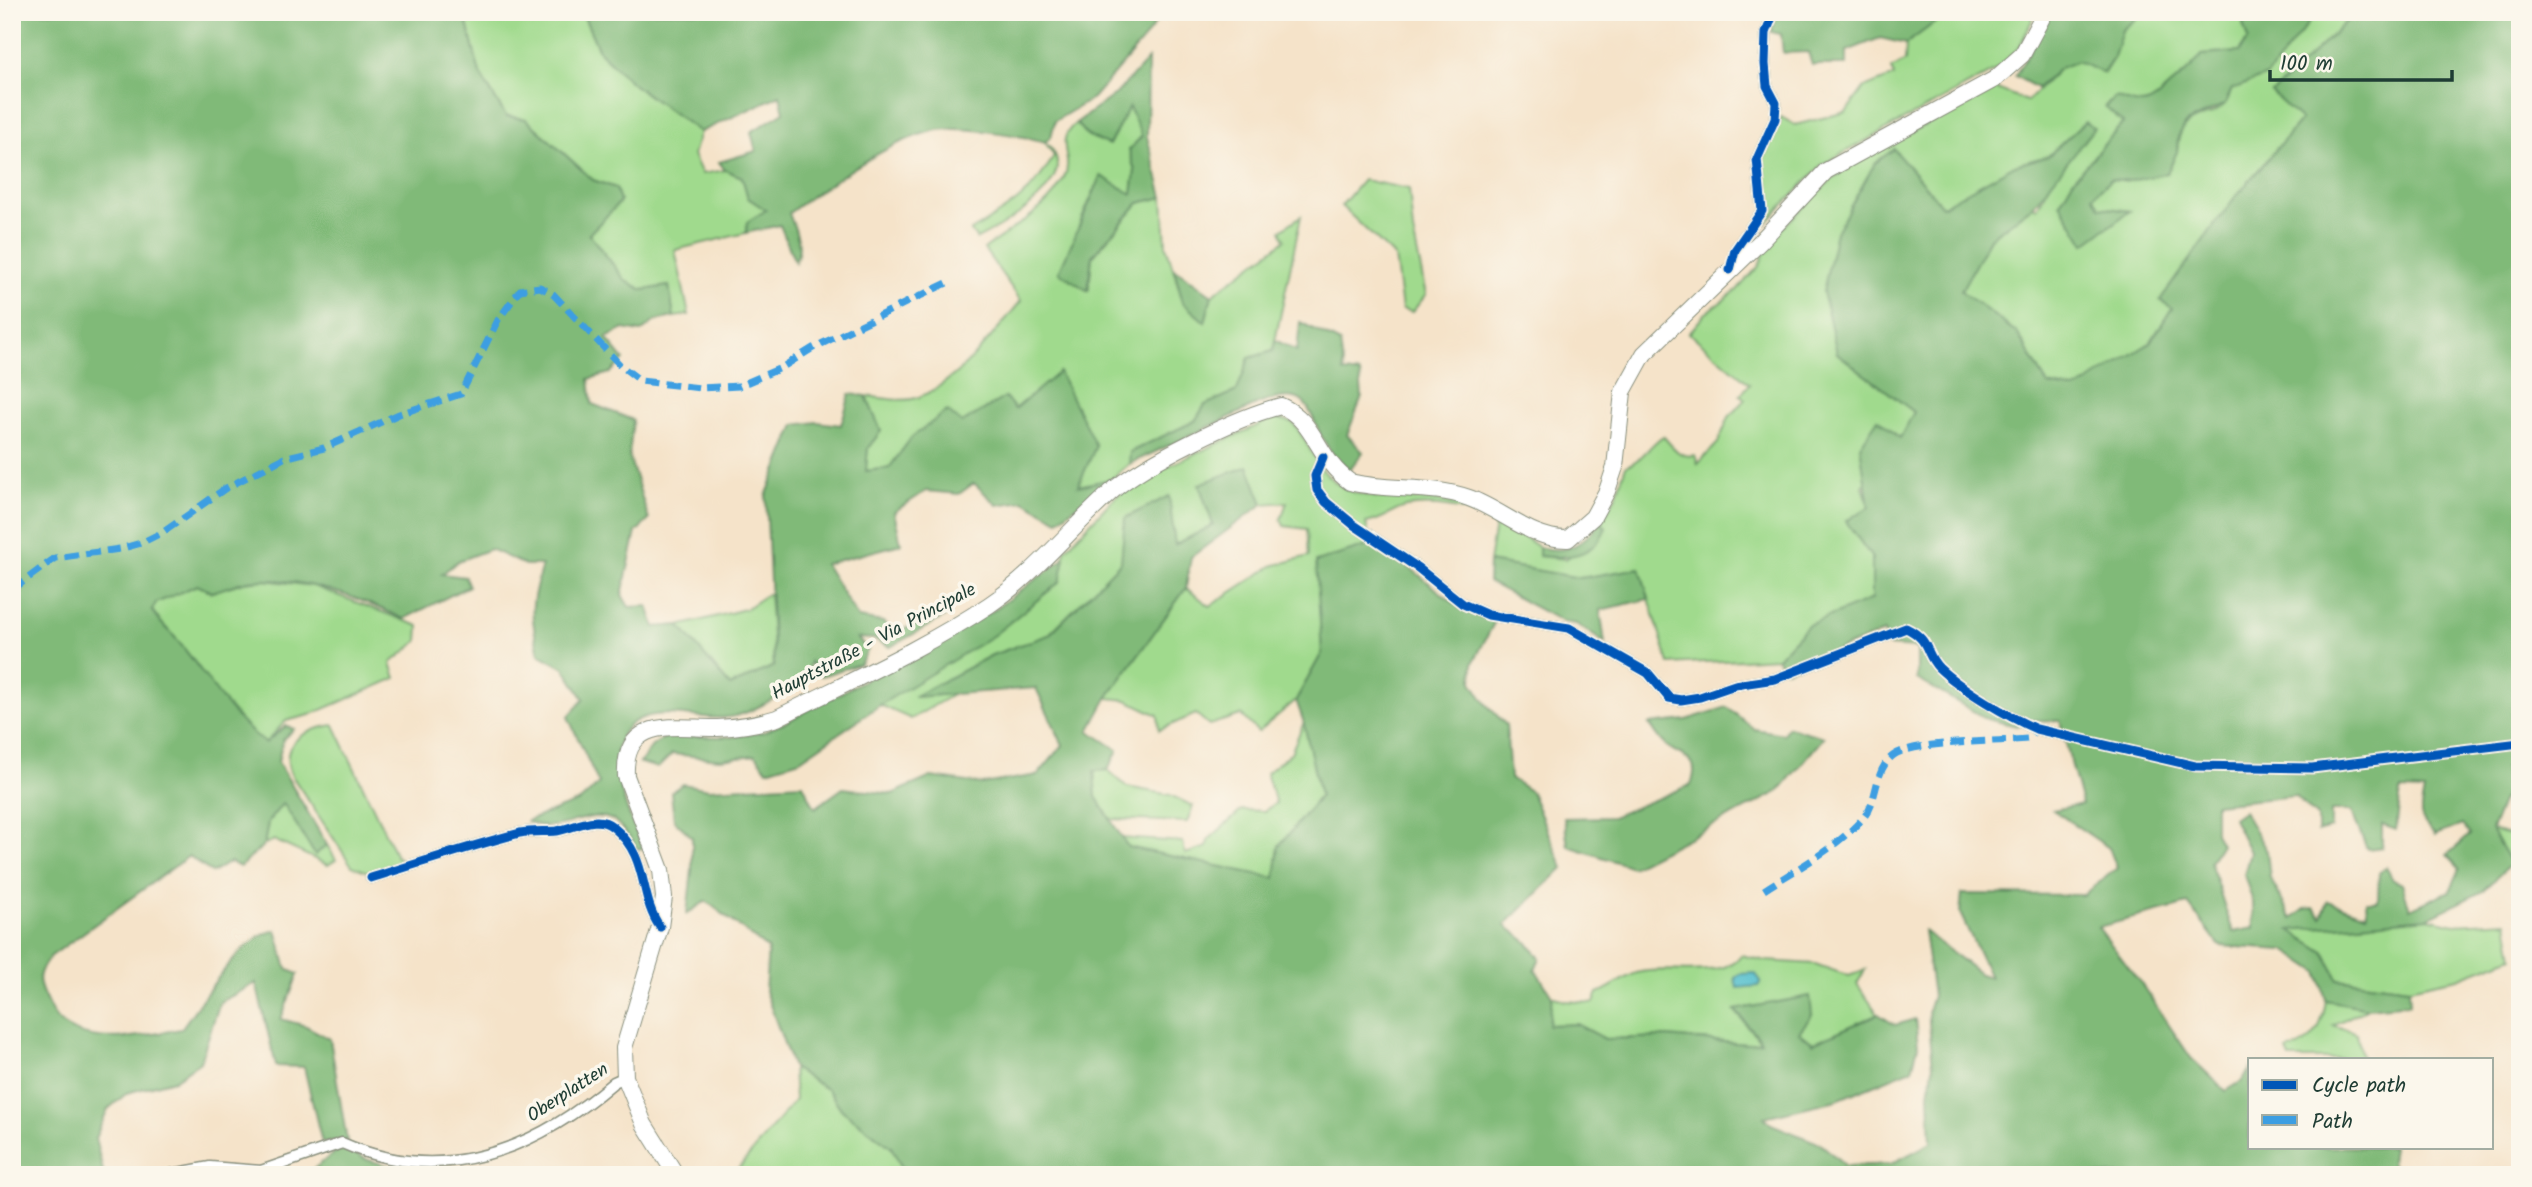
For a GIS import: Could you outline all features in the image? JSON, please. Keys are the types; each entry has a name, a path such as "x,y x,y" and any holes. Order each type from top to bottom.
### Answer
{"main road":[{"name":"Hauptstraße - Via Principale","path":"660,927 664,897 661,870 626,776 625,761 632,746 647,732 667,725 751,726 777,718 945,632 991,603 1038,565 1111,492 1137,472 1254,415 1282,406 1292,411 1303,419 1335,472 1350,482 1466,496 1554,540 1569,539 1593,517 1607,491 1615,467 1623,392 1636,362 1826,171 1995,79 2022,55 2045,12"},
{"path":"660,927 624,1048 625,1077 645,1124 676,1175"}],"street":[{"path":"1730,270 1735,250 1762,211 1757,159 1775,119 1776,103 1767,86 1765,64 1766,33 1774,12"},
{"path":"1324,457 1315,476 1317,490 1326,502 1463,604 1488,615 1569,628 1648,673 1670,698 1681,700 1700,697 1735,685 1775,679 1906,628 1926,641 1938,667 2013,719 2036,729 2195,766 2312,768 2520,743"},
{"path":"371,878 523,833 559,831 601,821 613,826 635,853 641,865 654,919 660,927"},
{"name":"Oberplatten","path":"167,1175 210,1167 261,1171 342,1143 367,1155 402,1164 431,1167 463,1164 545,1131 625,1077"}],"green space":[{"path":"12,12 464,12 480,74 506,116 526,119 593,180 616,188 620,202 589,234 626,281 643,290 669,286 674,317 655,321 641,332 624,329 606,338 624,360 610,373 589,379 592,404 633,420 629,456 649,520 636,532 622,595 629,607 648,606 655,627 679,625 730,686 774,666 766,496 795,425 817,422 841,425 850,394 866,396 881,431 868,448 866,471 889,468 912,437 947,411 962,423 1005,397 1015,409 1059,372 1096,446 1078,486 1112,479 1058,520 1024,501 997,505 974,483 959,494 926,491 894,512 901,544 825,564 858,618 883,622 894,632 946,616 890,647 874,639 857,638 868,650 860,664 821,676 810,662 807,679 744,713 719,718 666,714 641,719 625,730 618,746 617,766 620,787 643,848 638,849 616,822 602,817 550,826 527,821 580,801 599,784 568,717 584,699 564,668 539,654 533,609 542,565 525,565 490,549 458,561 442,574 465,577 469,586 404,619 348,596 288,581 248,581 212,592 197,585 156,603 152,610 156,617 251,731 265,743 286,726 294,729 283,739 278,762 327,845 315,855 283,803 268,822 264,845 240,867 230,862 212,873 189,856 50,957 40,976 41,990 62,1024 89,1035 120,1038 181,1029 236,957 262,935 276,930 287,969 298,974 281,1019 306,1026 330,1039 347,1141 322,1143 304,1067 276,1066 256,983 220,1002 200,1062 174,1080 127,1093 108,1109 95,1138 104,1175 12,1175"},
{"path":"464,12 582,12 600,53 634,85 700,132 693,155 702,174 725,170 742,177 748,198 767,210 747,222 746,233 675,250 689,315 674,317 669,286 643,290 626,281 589,234 620,202 616,188 593,180 526,119 506,116 480,74"},
{"path":"582,12 1163,12 1145,38 1093,98 1055,121 1051,137 1045,142 973,130 933,131 897,144 820,190 789,213 799,243 795,262 780,225 746,233 747,222 766,210 748,198 742,177 725,170 719,162 756,151 751,132 784,112 780,95 700,132 634,85 600,53"},
{"path":"1778,12 1949,12 1906,44 1880,38 1847,51 1847,65 1812,65 1808,52 1783,53 1781,34 1771,32"},
{"path":"1949,12 2036,12 2020,46 1998,69 1823,164 1766,223 1768,208 1762,160 1781,117 1795,125 1846,112 1864,88 1894,76 1892,69 1905,61 1906,44"},
{"path":"2052,12 2144,12 2122,30 2114,57 2103,73 2077,61 2060,68 2037,88 2015,76"},
{"path":"2144,12 2269,12 2269,15 2251,18 2246,14 2243,24 2248,39 2239,52 2202,55 2187,72 2151,102 2140,104 2116,97 2105,106 2123,123 2073,180 2060,203 2129,211 2100,207 2093,196 2111,179 2131,181 2177,152 2179,138 2188,123 2217,110 2226,103 2232,89 2267,76 2317,12 2390,12 2385,18 2350,18 2273,94 2301,120 2232,201 2161,299 2172,308 2150,343 2075,391 2048,385 2017,333 1960,291 1990,238 2033,206 2037,208 2084,123 2048,156 2015,165 1942,206 1894,149 1837,353 1914,412 1900,438 1863,486 1869,507 1846,521 1872,558 1872,600 1808,625 1777,658 1669,664 1640,569 1580,578 1489,562 1496,519 1539,547 1539,556 1566,559 1606,528 1600,522 1615,498 1626,466 1637,460 1663,436 1681,454 1695,455 1698,464 1718,443 1729,417 1745,399 1740,395 1750,384 1689,333 1705,314 1737,290 1759,266 1767,247 1781,229 1832,179 1855,162 1995,88 2027,101 2060,68 2077,61 2104,73 2114,57 2122,30"},
{"path":"2269,12 2317,12 2267,76 2232,89 2225,104 2186,123 2178,137 2177,152 2167,173 2131,181 2111,179 2093,196 2100,207 2130,211 2085,244 2060,203 2073,180 2123,123 2105,107 2116,97 2140,104 2151,102 2187,72 2202,55 2239,52 2248,39 2243,24 2245,14 2251,18"},
{"path":"2390,12 2520,12 2520,762 2504,768 2506,792 2491,830 2511,864 2481,892 2428,918 2290,930 2324,952 2338,979 2409,988 2410,1004 2368,1008 2326,1000 2318,972 2285,950 2220,946 2188,904 2098,927 2142,985 2191,1058 2226,1091 2242,1081 2248,1072 2248,1148 2393,1148 2391,1162 2398,1175 906,1175 891,1147 842,1110 828,1090 793,1068 765,991 768,949 706,901 687,914 692,870 692,837 674,820 671,792 683,784 709,789 803,784 815,808 843,788 892,794 931,777 982,784 1038,775 1063,745 1036,688 913,697 992,655 1049,635 1121,562 1125,518 1169,496 1175,545 1213,525 1199,484 1248,466 1263,504 1191,557 1186,588 1107,698 1089,731 1118,750 1108,770 1094,771 1096,797 1128,847 1275,878 1279,846 1320,796 1304,723 1296,700 1322,653 1316,562 1370,545 1414,571 1464,611 1495,621 1473,663 1472,682 1486,704 1506,725 1510,778 1531,792 1563,868 1505,925 1527,942 1540,958 1535,969 1552,996 1549,1025 1577,1024 1605,1039 1667,1037 1747,1044 1761,1041 1735,1010 1810,996 1812,1015 1799,1032 1813,1043 1878,1014 1895,1025 1915,1019 1918,1046 1912,1069 1837,1100 1764,1117 1771,1124 1821,1144 1846,1166 1891,1164 1931,1143 1929,1094 1933,1068 1928,1010 1933,996 1924,931 1980,974 1990,977 1960,913 1962,894 2084,895 2117,868 2109,848 2053,810 2082,804 2060,721 2035,720 2017,726 1987,719 1917,679 1917,648 1890,646 1884,632 1786,670 1777,658 1808,625 1872,599 1872,558 1846,521 1869,507 1860,446 1878,419 1900,438 1914,412 1837,353 1823,292 1836,232 1875,163 1894,149 1942,206 2015,165 2048,156 2085,122 2094,128 2033,206 1990,238 1961,291 2017,333 2048,385 2075,390 2150,343 2172,308 2160,300 2232,201 2301,120 2272,93 2350,18 2385,18","holes":["2401,790 2424,791 2421,805 2425,824 2435,835 2462,825 2470,835 2447,855 2460,869 2450,891 2410,909 2402,884 2393,880 2386,867 2379,872 2378,901 2366,901 2367,914 2328,901 2322,917 2314,908 2305,909 2292,919 2270,878 2267,851 2243,811 2233,818 2250,852 2244,875 2253,902 2254,928 2233,932 2210,862 2221,844 2215,833 2215,804 2295,796 2317,817 2317,832 2331,828 2331,811 2351,811 2367,849 2382,847 2382,825 2396,830"]},
{"path":"1148,59 1147,137 1163,197 1139,203 1092,256 1088,291 1059,272 1101,176 1132,194 1135,171 1129,150 1142,136 1129,107 1109,145 1086,135 1076,123 1117,93"},
{"path":"1129,107 1142,136 1129,150 1135,171 1132,194 1100,176 1060,272 1089,290 1092,257 1139,203 1163,197 1166,245 1183,302 1205,322 1212,295 1285,240 1281,230 1301,216 1273,351 1249,358 1237,391 1205,405 1195,421 1131,452 1129,464 1112,479 1077,487 1005,397 962,423 912,437 889,468 865,471 868,448 881,431 866,396 900,400 919,397 948,379 975,355 1021,301 984,249 1049,200 1067,170 1066,137 1076,123 1086,135"},
{"path":"1045,142 1056,156 1056,170 1050,184 1022,211 977,239 971,231 1019,200 1046,169 1054,156"},
{"path":"1363,180 1409,189 1413,231 1426,295 1412,312 1402,309 1395,257 1341,206"},
{"path":"1174,268 1212,295 1205,322 1183,303"},
{"path":"1300,322 1340,343 1344,372 1360,374 1362,397 1347,435 1363,452 1350,470 1330,450 1306,406 1300,400 1290,397 1258,404 1129,464 1130,452 1195,421 1205,405 1237,391 1249,358 1273,351 1275,340 1297,351"},
{"path":"1274,418 1292,422 1322,469 1348,490 1379,498 1444,501 1481,511 1496,519 1429,505 1402,508 1379,520 1366,523 1370,545 1317,562 1322,653 1296,700 1258,732 1241,715 1209,725 1196,714 1159,730 1158,715 1127,700 1107,698 1186,588 1210,606 1272,566 1309,556 1307,529 1284,526 1281,519 1287,502 1263,504 1248,467 1214,525 1175,545 1122,562 1048,635 992,655 915,697 954,694 911,719 880,705 1059,582 1065,550 1112,500 1139,479"},
{"path":"1600,522 1606,527 1595,545 1587,550 1570,556 1539,556 1539,547 1558,550 1574,546"},
{"path":"1065,558 1060,582 994,635 880,705 800,760 767,770 756,755 720,759 672,754 658,768 640,763 652,746 667,736 732,737 764,732 790,720 991,612"},
{"path":"1489,562 1580,578 1640,568 1649,599 1600,610 1605,643 1576,624 1563,622 1488,582"},
{"path":"263,580 313,586 419,626 418,641 391,663 396,678 310,715 286,721 265,743 243,725 219,699 152,610 156,603 197,585 212,592 244,582"},
{"path":"769,593 774,666 730,686 679,626 745,609"},
{"path":"1727,707 1754,729 1783,734 1788,727 1824,737 1778,792 1632,867 1568,846 1564,818 1612,817 1691,785 1694,776 1693,764 1665,745 1649,724 1686,720"},
{"path":"1304,722 1320,796 1279,846 1275,879 1128,848 1122,838 1183,842 1185,854 1207,847 1208,840 1242,810 1264,811 1276,803 1266,773 1291,753"},
{"path":"334,725 396,856 405,863 371,873 352,866 292,776 288,764 291,746 305,734"},
{"path":"1108,770 1127,787 1170,795 1193,806 1187,822 1111,819 1096,797 1094,771"},
{"path":"284,802 315,854 327,845 336,860 328,865 274,840 264,845 268,822"},
{"path":"2491,830 2520,838 2520,861 2511,864"},
{"path":"2428,918 2455,924 2507,921 2513,957 2458,978 2409,988 2338,979 2324,952 2289,930"},
{"path":"1741,955 1766,961 1815,964 1849,976 1865,970 1857,984 1878,1014 1813,1043 1799,1032 1812,1015 1735,1011 1761,1042 1747,1044 1667,1037 1605,1039 1577,1024 1548,1025 1552,996 1565,1001 1594,1003 1598,993 1637,973 1721,968 1733,963"},
{"path":"2326,1000 2368,1008 2333,1025 2357,1033 2362,1058 2290,1058 2287,1051 2311,1039 2322,1019"},
{"path":"793,1068 828,1090 842,1110 891,1147 906,1175 733,1175 795,1100"},
{"path":"342,1147 368,1160 390,1166 388,1175 306,1175"}],"water":[{"path":"1755,973 1761,981 1758,986 1737,988 1735,978 1740,974"}],"marked path":[{"path":"12,590 55,558 120,549 141,543 165,531 226,488 284,458 324,448 399,414 461,394 498,320 520,290 540,287 553,294 621,366 641,381 700,388 739,386 781,368 813,348 951,281"},
{"path":"1764,890 1817,857 1864,817 1872,802 1879,776 1887,761 1894,755 1919,747 2028,739 2036,729"}],"cycle path":[{"path":"1730,270 1735,250 1762,211 1757,159 1775,119 1776,103 1767,86 1765,64 1766,33 1774,12"},
{"path":"1323,457 1315,476 1317,490 1326,502 1463,604 1488,615 1569,628 1648,673 1669,698 1681,700 1700,697 1735,685 1775,679 1906,628 1920,637 1934,662 1948,676 2025,724 2036,729 2195,766 2312,768 2520,743"},
{"path":"371,878 520,833 557,831 600,821 613,827 633,851 653,915 660,927"}]}
